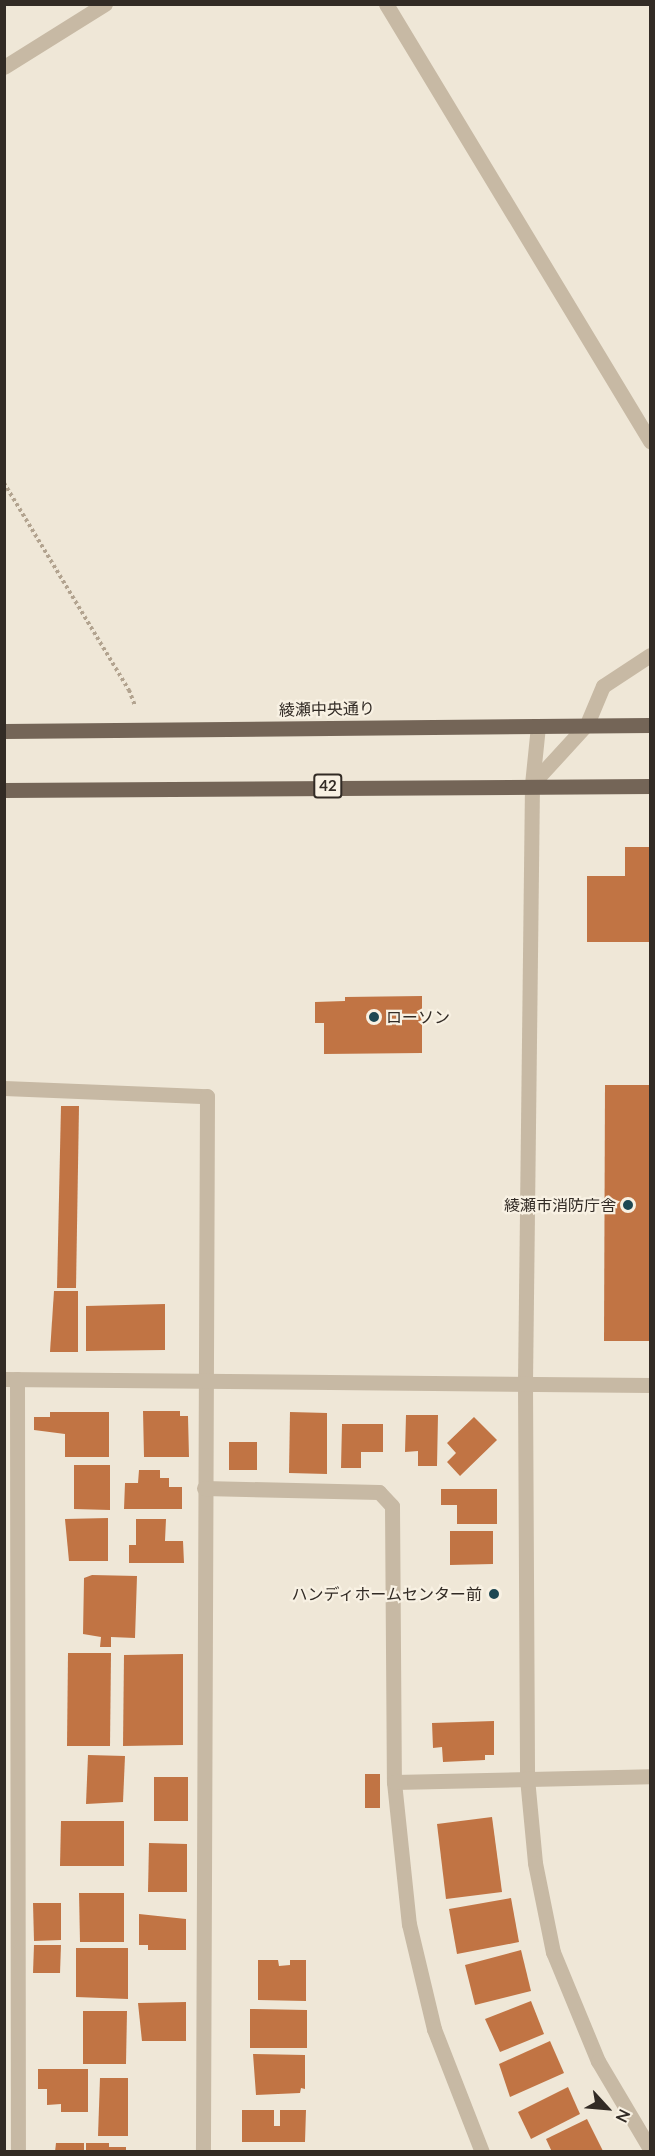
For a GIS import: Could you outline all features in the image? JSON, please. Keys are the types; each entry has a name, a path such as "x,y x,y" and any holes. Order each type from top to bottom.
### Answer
{"main road":[{"name":"綾瀬中央通り","path":"4,730 651,725"},
{"name":"42","path":"4,790 532,784 651,786"}],"street":[{"path":"4,67 105,4"},
{"path":"386,4 651,441"},
{"path":"532,784 587,724 603,686 651,655"},
{"path":"538,726 532,784 525,1385 527,1778 535,1863 553,1952 598,2061 651,2149"},
{"path":"4,1088 207,1096 203,2151"},
{"path":"18,2151 11,1379 206,1379 651,1385"},
{"path":"204,1488 379,1492 392,1506 394,1782 411,1936 434,2029 482,2151"},
{"path":"394,1782 651,1776"}],"path":[{"path":"4,483 129,690 143,729"}],"building":[{"path":"625,847 650,847 650,942 587,942 587,876 625,876"},
{"path":"422,996 422,1053 324,1054 324,1023 315,1023 315,1002 345,1001 345,997"},
{"name":"綾瀬市消防庁舎","path":"605,1085 650,1085 650,1341 604,1341"},
{"path":"61,1106 79,1106 76,1288 57,1288"},
{"path":"54,1291 78,1291 78,1352 50,1352"},
{"path":"165,1304 165,1350 86,1351 86,1306"},
{"path":"143,1411 180,1411 180,1416 188,1416 189,1457 144,1457"},
{"path":"50,1412 109,1412 109,1457 65,1457 65,1434 34,1430 34,1417 50,1417"},
{"path":"290,1412 327,1413 327,1474 289,1473"},
{"path":"406,1415 438,1415 437,1466 418,1466 418,1451 405,1452"},
{"path":"474,1417 497,1440 460,1476 447,1462 456,1453 447,1443"},
{"path":"342,1424 383,1424 383,1452 361,1452 361,1468 341,1468"},
{"path":"229,1442 257,1442 257,1470 229,1470"},
{"path":"74,1465 110,1465 110,1510 74,1509"},
{"path":"139,1470 160,1470 160,1478 169,1478 169,1487 182,1487 182,1509 124,1509 125,1483 138,1483"},
{"path":"441,1489 497,1489 497,1524 457,1524 457,1505 441,1505"},
{"path":"108,1518 108,1561 69,1561 65,1519"},
{"path":"136,1519 166,1519 165,1541 183,1541 184,1563 129,1563 129,1545 136,1545"},
{"path":"450,1531 493,1531 493,1564 450,1565"},
{"path":"92,1575 137,1576 135,1638 111,1637 111,1647 100,1647 101,1637 83,1634 84,1578"},
{"path":"68,1653 111,1653 110,1746 67,1746"},
{"path":"183,1654 183,1745 123,1746 124,1655"},
{"path":"494,1721 494,1755 485,1755 485,1760 443,1762 442,1747 433,1748 432,1723"},
{"path":"88,1755 125,1756 123,1802 86,1804"},
{"path":"365,1774 380,1774 380,1808 365,1808"},
{"path":"154,1777 188,1777 188,1821 154,1821"},
{"path":"492,1817 502,1892 446,1899 437,1824"},
{"path":"61,1821 124,1821 124,1866 60,1866"},
{"path":"149,1843 187,1844 187,1892 148,1892"},
{"path":"79,1893 124,1893 124,1942 80,1942"},
{"path":"511,1898 519,1942 457,1954 449,1909"},
{"path":"33,1903 61,1903 61,1940 34,1941"},
{"path":"139,1914 186,1919 186,1950 148,1950 148,1945 139,1945"},
{"path":"34,1945 61,1945 60,1973 33,1973"},
{"path":"76,1948 128,1948 128,1999 76,1997"},
{"path":"521,1950 531,1991 475,2005 465,1965"},
{"path":"258,1960 278,1960 279,1966 290,1965 290,1960 306,1960 306,2001 258,2000"},
{"path":"531,2001 544,2034 500,2052 485,2019"},
{"path":"186,2002 186,2041 142,2041 138,2003"},
{"path":"250,2009 307,2010 307,2048 250,2048"},
{"path":"83,2011 127,2011 126,2064 83,2064"},
{"path":"550,2041 564,2073 510,2097 499,2064"},
{"path":"253,2054 305,2055 305,2089 301,2088 300,2093 256,2095"},
{"path":"38,2069 88,2069 88,2112 61,2112 61,2104 47,2105 47,2089 38,2089"},
{"path":"100,2078 128,2078 128,2136 98,2136"},
{"path":"568,2087 580,2114 531,2139 518,2112"},
{"path":"242,2110 274,2110 274,2126 280,2126 280,2110 306,2110 305,2142 242,2142"},
{"path":"587,2119 603,2151 552,2152 546,2139"},
{"path":"56,2143 84,2143 84,2152 55,2152"},
{"path":"86,2143 109,2143 109,2147 126,2147 126,2152 86,2152"}],"place":[{"name":"ローソン","path":"374,1017"},
{"name":"綾瀬市消防庁舎","path":"628,1205"},
{"name":"ハンディホームセンター前","path":"494,1594"}]}
